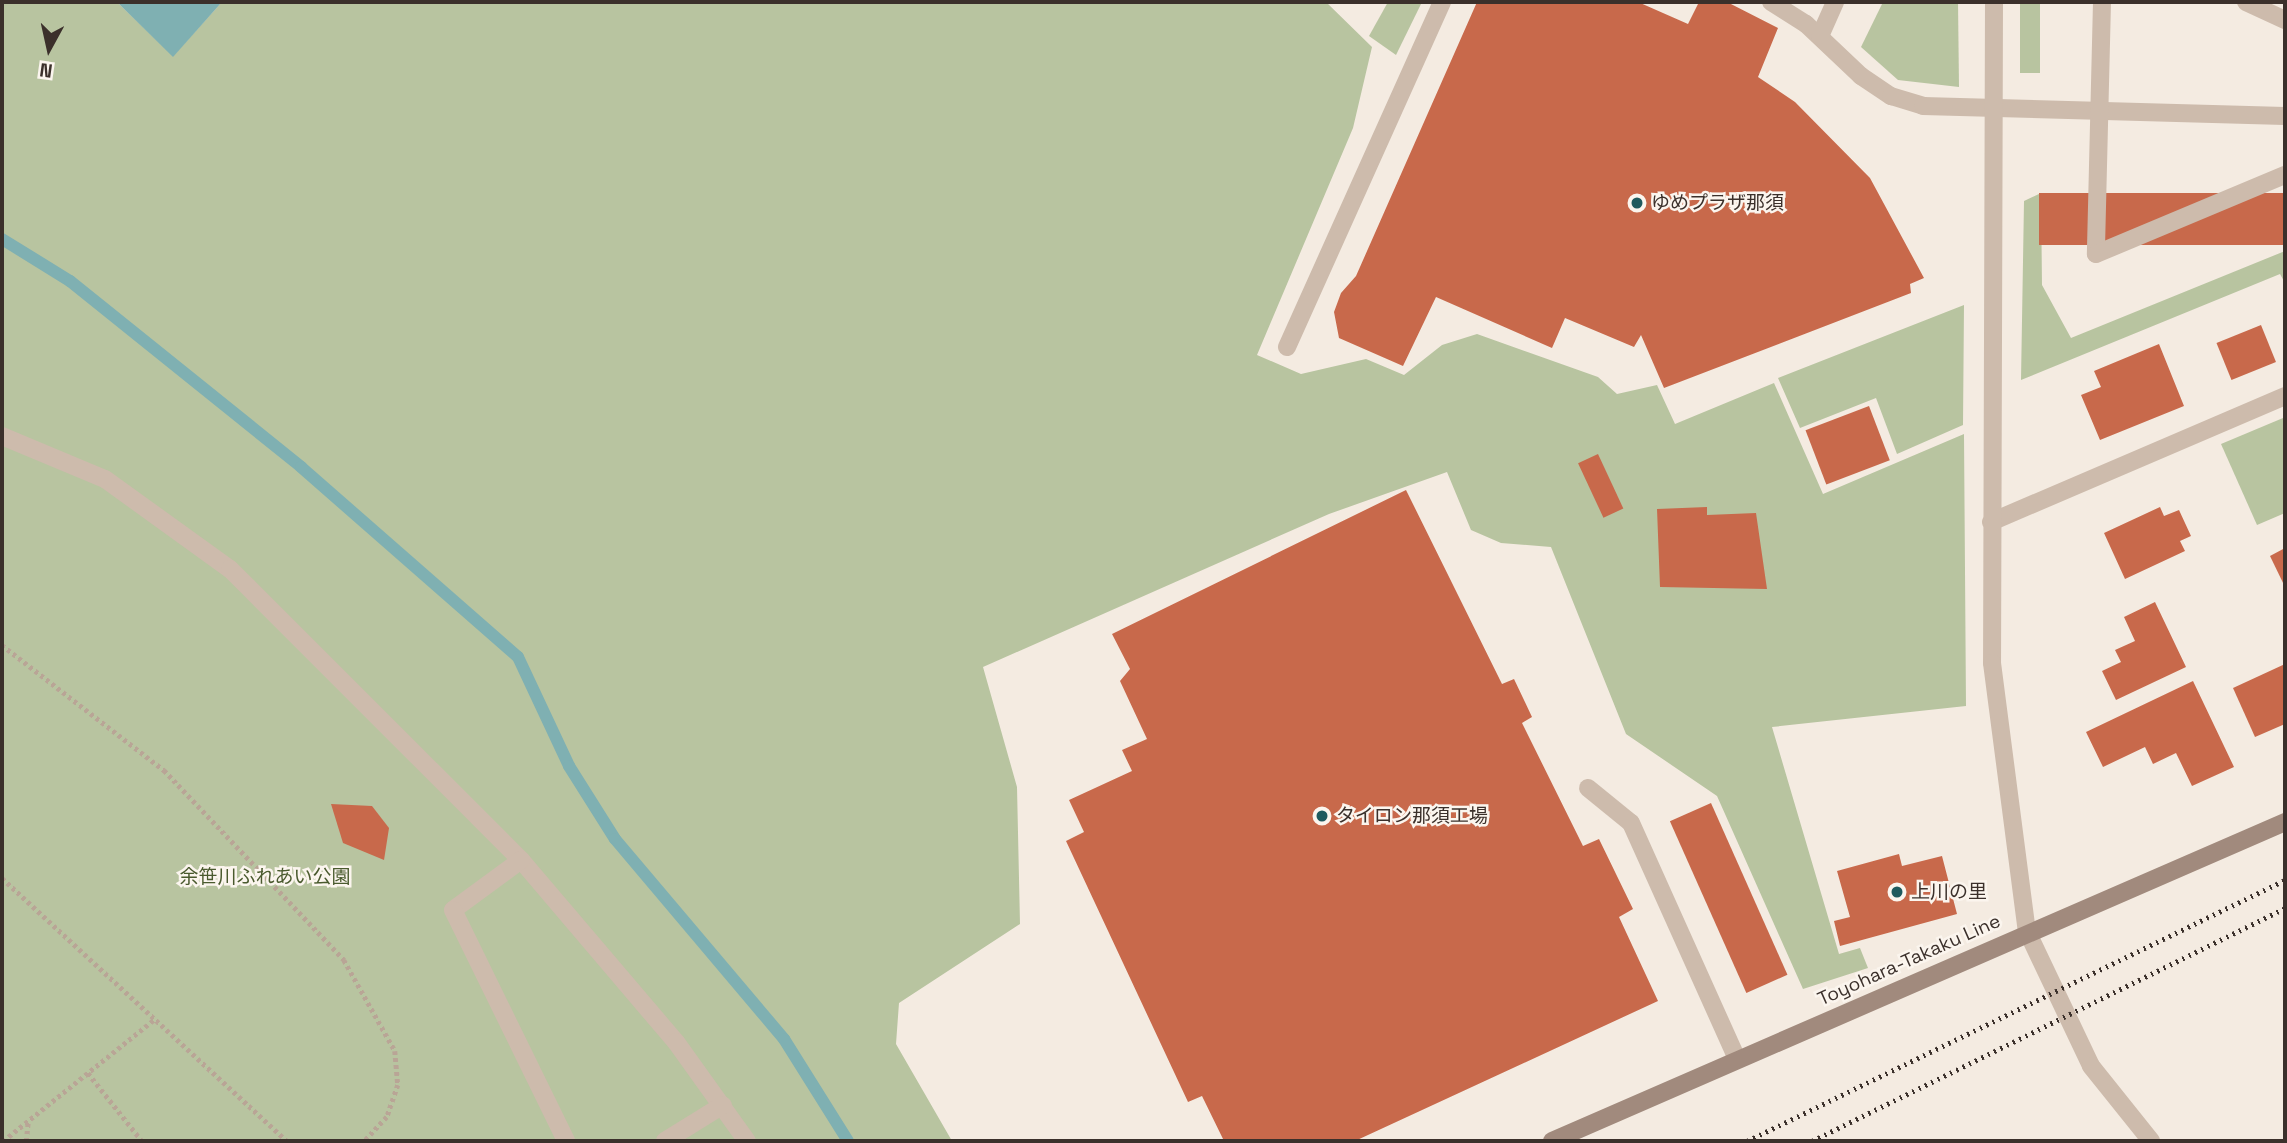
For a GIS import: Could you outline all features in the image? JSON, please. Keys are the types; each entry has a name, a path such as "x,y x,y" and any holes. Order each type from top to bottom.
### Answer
{"main road":[{"name":"Toyohara-Takaku Line","path":"1552,1141 2028,931 2285,822"}],"street":[{"path":"1287,347 1442,2"},
{"path":"1771,2 1820,36 1891,96 1923,106 2285,116"},
{"path":"1820,36 1835,2"},
{"path":"1994,2 1991,522 1994,676 2028,931 2091,1066 2151,1141"},
{"path":"2102,2 2096,254 2285,175"},
{"path":"2246,2 2285,20"},
{"path":"1991,522 2285,396"},
{"path":"2,436 105,480 230,569 521,860 723,1105 747,1141"},
{"path":"1588,788 1631,823 1737,1059"},
{"path":"521,860 453,910 566,1141"},
{"path":"665,1141 723,1105"}],"path":[{"path":"2,645 164,770 344,960 396,1051 398,1085 387,1117 365,1141"},
{"path":"2,878 287,1141"},
{"path":"4,1141 156,1018"},
{"path":"88,1073 142,1141"},
{"path":"26,1141 27,1122"}],"green space":[{"name":"余笹川ふれあい公園","path":"2,2 117,2 173,56 222,2 1326,2 1372,47 1353,128 1257,355 1301,374 1366,359 1404,375 1442,345 1477,334 1598,377 1617,394 1657,385 1675,424 1774,383 1823,494 1964,434 1966,706 1772,727 1839,954 1860,948 1868,968 1803,989 1717,796 1626,734 1551,547 1501,543 1471,530 1447,472 1329,514 983,667 1017,787 1020,924 899,1003 896,1044 952,1141 2,1141"},
{"path":"1388,2 1422,2 1396,55 1369,36"},
{"path":"1883,2 1958,2 1959,87 1898,80 1861,47"},
{"path":"2020,2 2040,2 2040,73 2020,73"},
{"path":"2041,193 2042,285 2071,338 2285,251 2285,283 2280,274 2021,380 2024,201"},
{"path":"1964,305 1963,425 1897,454 1876,398 1800,428 1778,378"},
{"path":"2283,418 2285,513 2257,525 2221,444"}],"water":[{"path":"117,2 222,2 173,57"}],"building":[{"name":"ゆめプラザ那須","path":"1477,2 1638,2 1688,24 1699,2 1727,2 1778,28 1758,77 1795,102 1870,178 1924,278 1910,284 1911,293 1664,388 1641,335 1634,347 1565,318 1552,348 1436,297 1403,366 1339,338 1334,312 1341,293 1356,276"},
{"path":"2039,193 2285,193 2285,245 2039,245"},
{"path":"2261,325 2276,362 2231,380 2216,343"},
{"path":"2159,344 2184,406 2100,440 2081,395 2101,387 2094,371"},
{"path":"1869,406 1890,460 1826,485 1806,430"},
{"path":"1598,454 1623,508 1603,518 1578,463"},
{"name":"タイロン那須工場","path":"1406,490 1502,684 1514,679 1532,717 1522,723 1583,846 1599,839 1633,909 1619,917 1658,1001 1355,1141 1224,1141 1202,1096 1188,1102 1066,841 1084,832 1069,800 1132,771 1122,750 1147,739 1120,681 1130,669 1112,634"},
{"path":"1707,507 1707,515 1756,513 1767,589 1660,587 1657,509"},
{"path":"2160,507 2164,516 2179,510 2191,536 2180,541 2185,551 2125,579 2104,533"},
{"path":"2285,548 2285,587 2270,556"},
{"path":"2155,602 2186,667 2116,700 2102,671 2121,662 2115,650 2135,641 2124,617"},
{"path":"2285,664 2285,724 2255,737 2233,688"},
{"path":"2193,681 2234,767 2192,786 2176,753 2153,764 2145,747 2103,767 2086,732"},
{"path":"1711,803 1787,975 1746,993 1670,821"},
{"path":"331,804 372,806 389,828 384,860 343,843"},
{"name":"上川の里","path":"1899,854 1902,866 1942,856 1957,914 1840,946 1834,921 1850,917 1837,871"}],"waterway":[{"path":"2,239 70,281 301,467 518,657 569,766 615,839 784,1039 848,1141"}],"railway":[{"path":"1747,1141 2285,880"},
{"path":"1812,1141 2285,908"}],"place":[{"name":"ゆめプラザ那須","path":"1637,203"},
{"name":"タイロン那須工場","path":"1322,816"},
{"name":"上川の里","path":"1897,892"}]}
